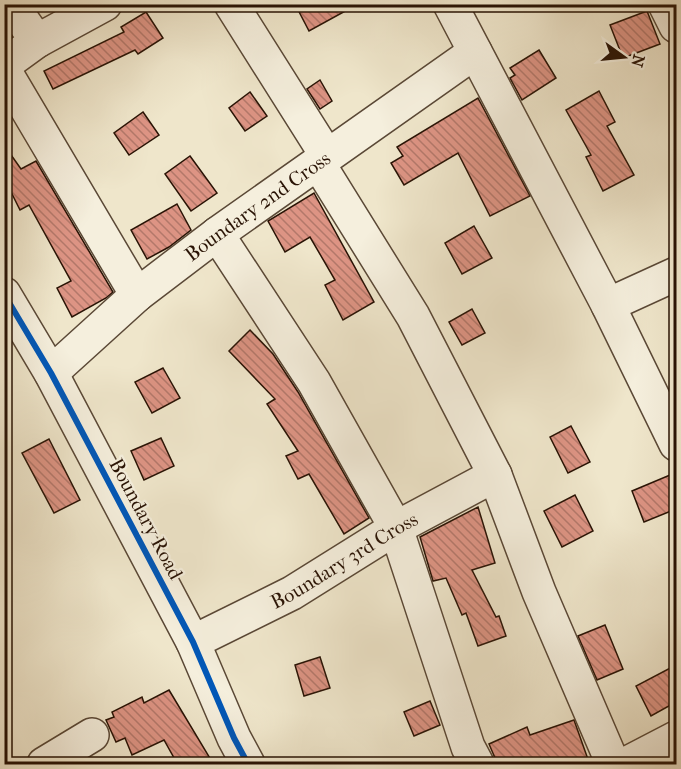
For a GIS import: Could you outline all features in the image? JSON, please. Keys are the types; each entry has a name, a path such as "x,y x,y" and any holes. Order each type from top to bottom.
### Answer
{"street":[{"path":"11,4 37,41"},
{"path":"105,4 37,41 4,67 137,295"},
{"path":"231,4 413,316 495,475 539,592 613,765"},
{"path":"450,4 608,306 676,444"},
{"path":"665,4 676,26"},
{"name":"Boundary 2nd Cross","path":"51,373 137,295 217,234 475,52"},
{"path":"217,234 314,382 396,528 468,747 477,765"},
{"path":"608,306 676,274"},
{"name":"Boundary Road","path":"9,314 51,373 194,642 234,738 248,765"},
{"name":"Boundary 3rd Cross","path":"194,642 292,593 396,528 495,475"},
{"path":"44,765 92,735"},
{"path":"626,765 676,738"}],"building":[{"path":"295,4 358,4 309,31"},
{"path":"647,11 660,44 623,58 610,25"},
{"path":"146,12 163,38 138,54 135,50 53,89 44,71 124,32 121,27"},
{"path":"539,50 556,78 522,100 510,78 515,75 510,68"},
{"path":"320,80 332,101 320,109 307,89"},
{"path":"599,91 615,122 607,126 634,175 603,191 586,157 591,155 566,110"},
{"path":"250,92 267,116 245,131 229,108"},
{"path":"478,98 530,196 490,216 458,153 404,185 391,163 403,156 397,147"},
{"path":"143,112 159,135 129,155 114,133"},
{"path":"4,145 21,169 36,161 113,292 72,317 57,288 71,281 29,205 20,210 12,194 4,198"},
{"path":"190,156 217,193 191,211 165,174"},
{"path":"314,193 374,302 343,320 325,285 335,280 310,237 285,252 268,221"},
{"path":"177,204 191,230 169,247 147,259 131,230"},
{"path":"474,226 492,258 462,274 445,243"},
{"path":"472,309 485,333 462,345 449,322"},
{"path":"250,330 273,354 298,392 369,518 344,534 309,474 298,479 286,456 298,451 267,404 275,399 229,351"},
{"path":"163,368 180,398 152,413 135,382"},
{"path":"571,426 590,462 568,473 550,437"},
{"path":"161,438 174,466 144,480 131,451"},
{"path":"49,439 80,500 54,513 22,453"},
{"path":"670,475 676,490 676,509 644,522 632,491"},
{"path":"575,495 593,531 562,547 544,511"},
{"path":"478,507 495,563 472,570 496,617 499,616 506,636 478,646 466,613 462,615 446,578 433,581 420,537"},
{"path":"605,625 623,669 597,680 578,636"},
{"path":"320,657 330,688 304,696 295,665"},
{"path":"676,665 676,702 651,716 636,686"},
{"path":"169,690 214,765 178,765 164,740 132,755 125,738 116,742 106,720 114,717 112,712 142,697 144,703"},
{"path":"430,701 440,725 414,736 404,712"},
{"path":"574,720 590,765 498,765 489,744 527,727 530,735"}],"cycle path":[{"path":"4,294 51,373 193,642 234,738 248,764"}]}
